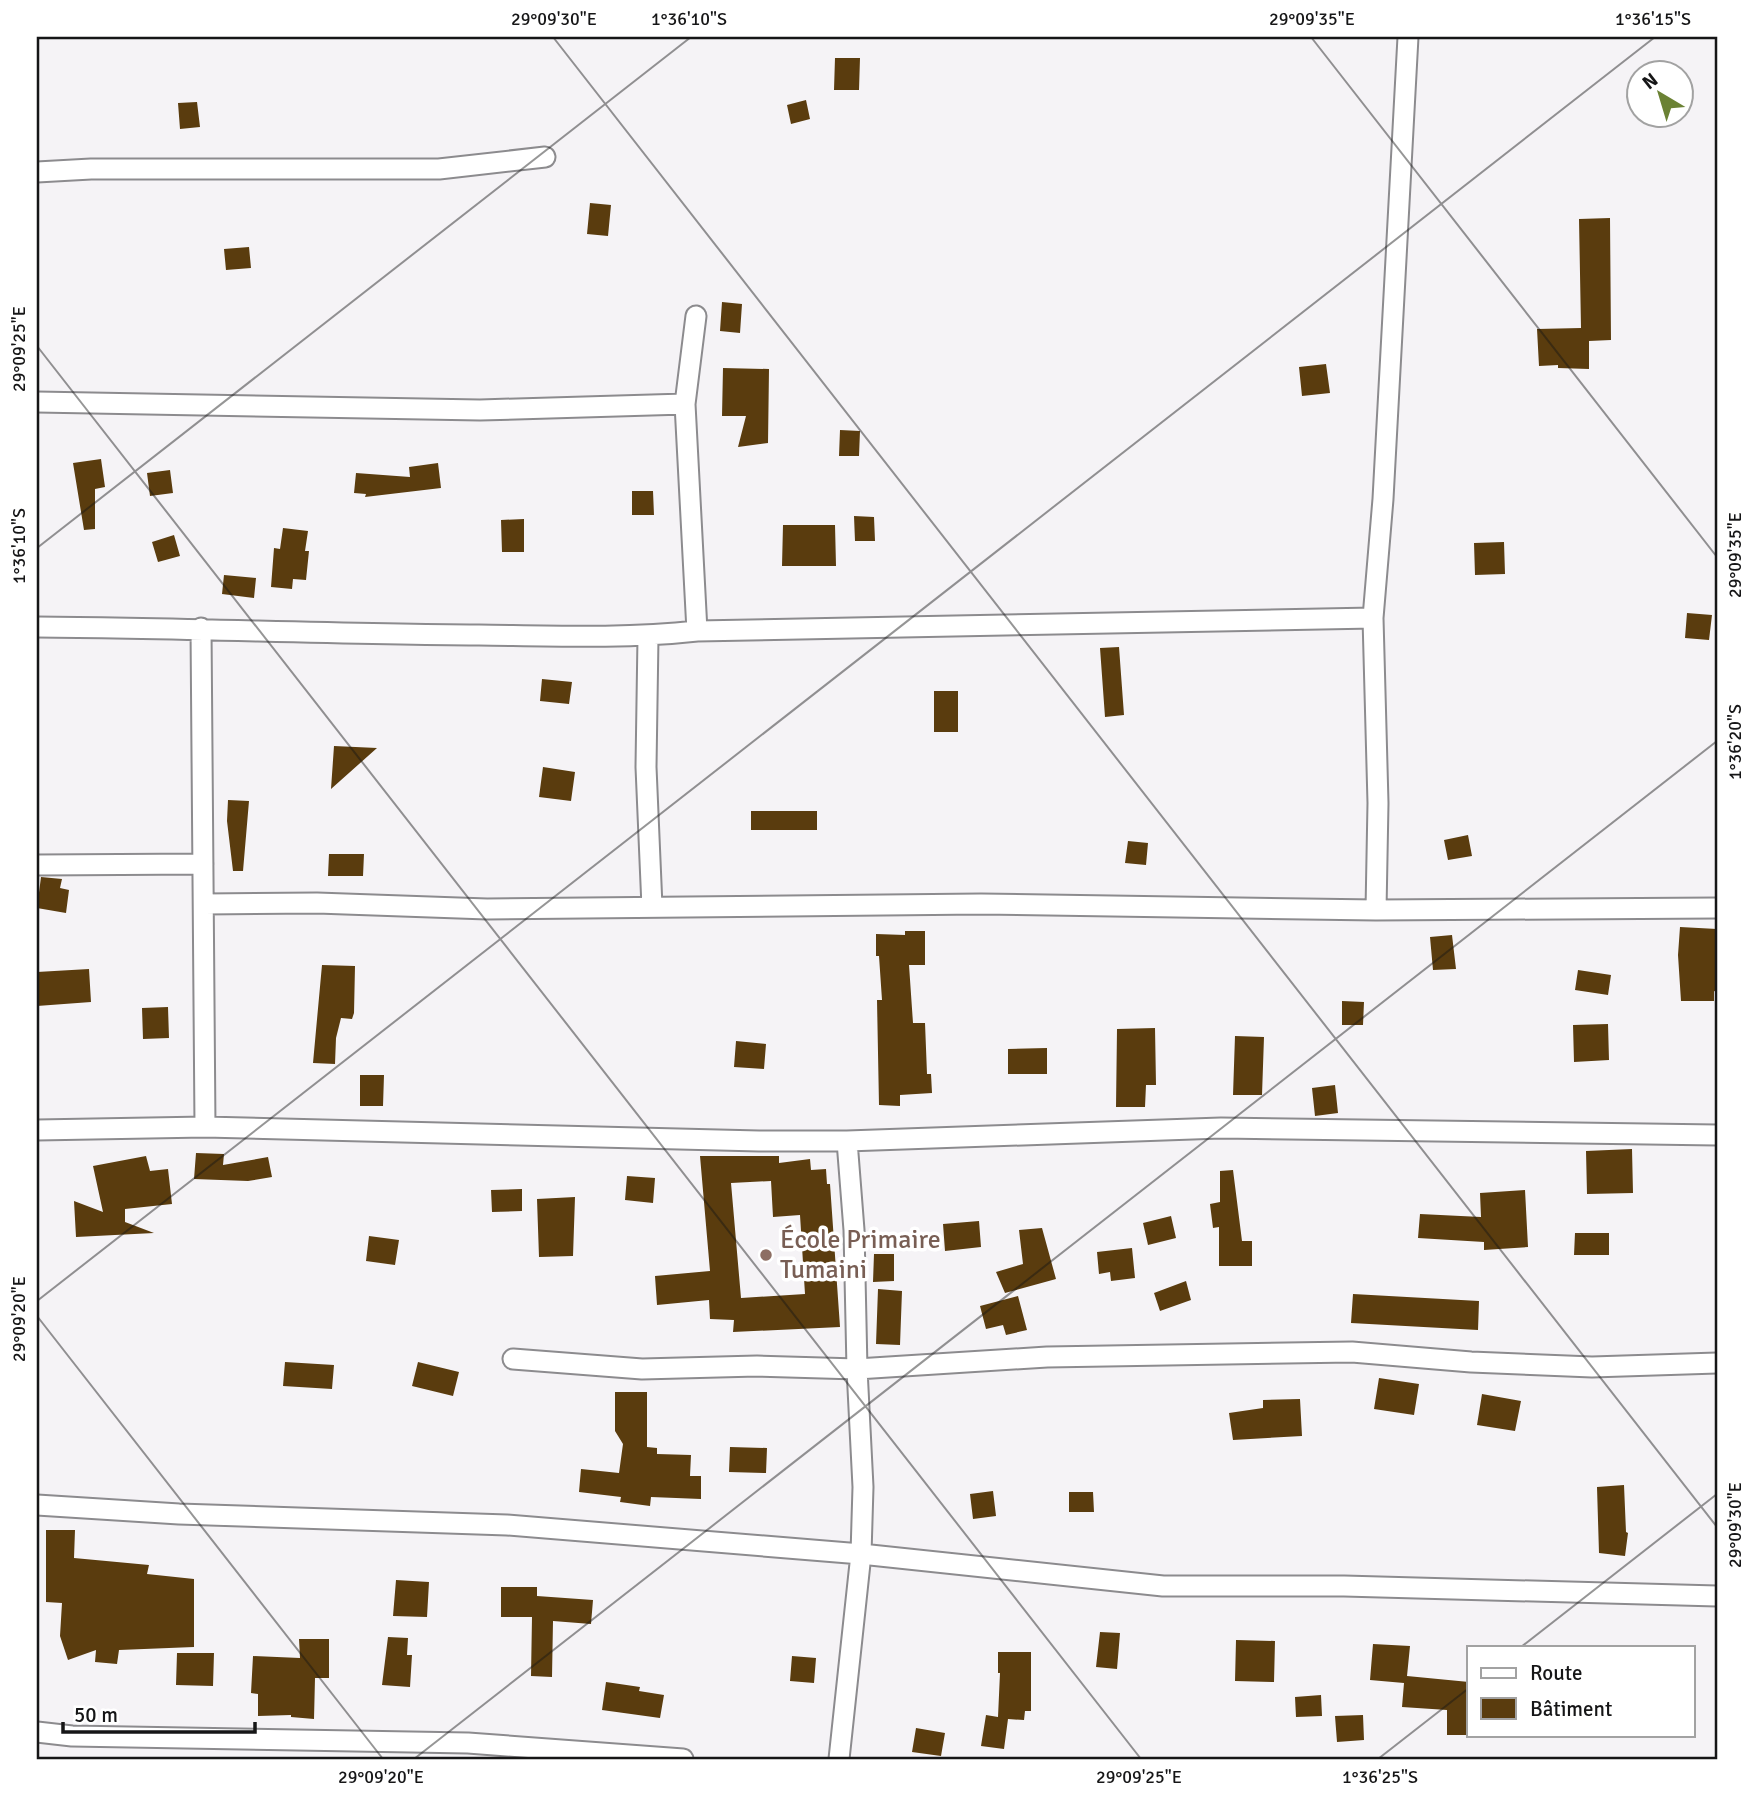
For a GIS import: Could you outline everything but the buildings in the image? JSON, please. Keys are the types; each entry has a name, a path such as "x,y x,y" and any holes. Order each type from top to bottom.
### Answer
{"street":[{"path":"1376,910 1378,803 1373,618 1408,37"},
{"path":"37,172 91,169 439,169 545,157"},
{"path":"696,316 685,404 698,631"},
{"path":"37,402 480,410 685,404"},
{"path":"37,627 649,637 698,631 1373,618"},
{"path":"201,628 205,1127"},
{"path":"649,637 646,767 652,907"},
{"path":"37,865 203,864"},
{"path":"204,904 317,903 487,909 981,904 1376,910 1717,908"},
{"path":"37,1130 205,1127 759,1141 847,1141 1221,1128 1717,1135"},
{"path":"839,1759 861,1554 863,1487 857,1369 855,1230 847,1141"},
{"path":"513,1359 642,1368 757,1366 857,1369 1047,1357 1352,1352 1471,1362 1592,1367 1717,1363"},
{"path":"37,1505 179,1514 507,1525 861,1554 1163,1587 1344,1586 1717,1596"},
{"path":"37,1732 72,1737 468,1743 683,1759"}],"place":[{"name":"École Primaire Tumaini","path":"766,1255"}]}
